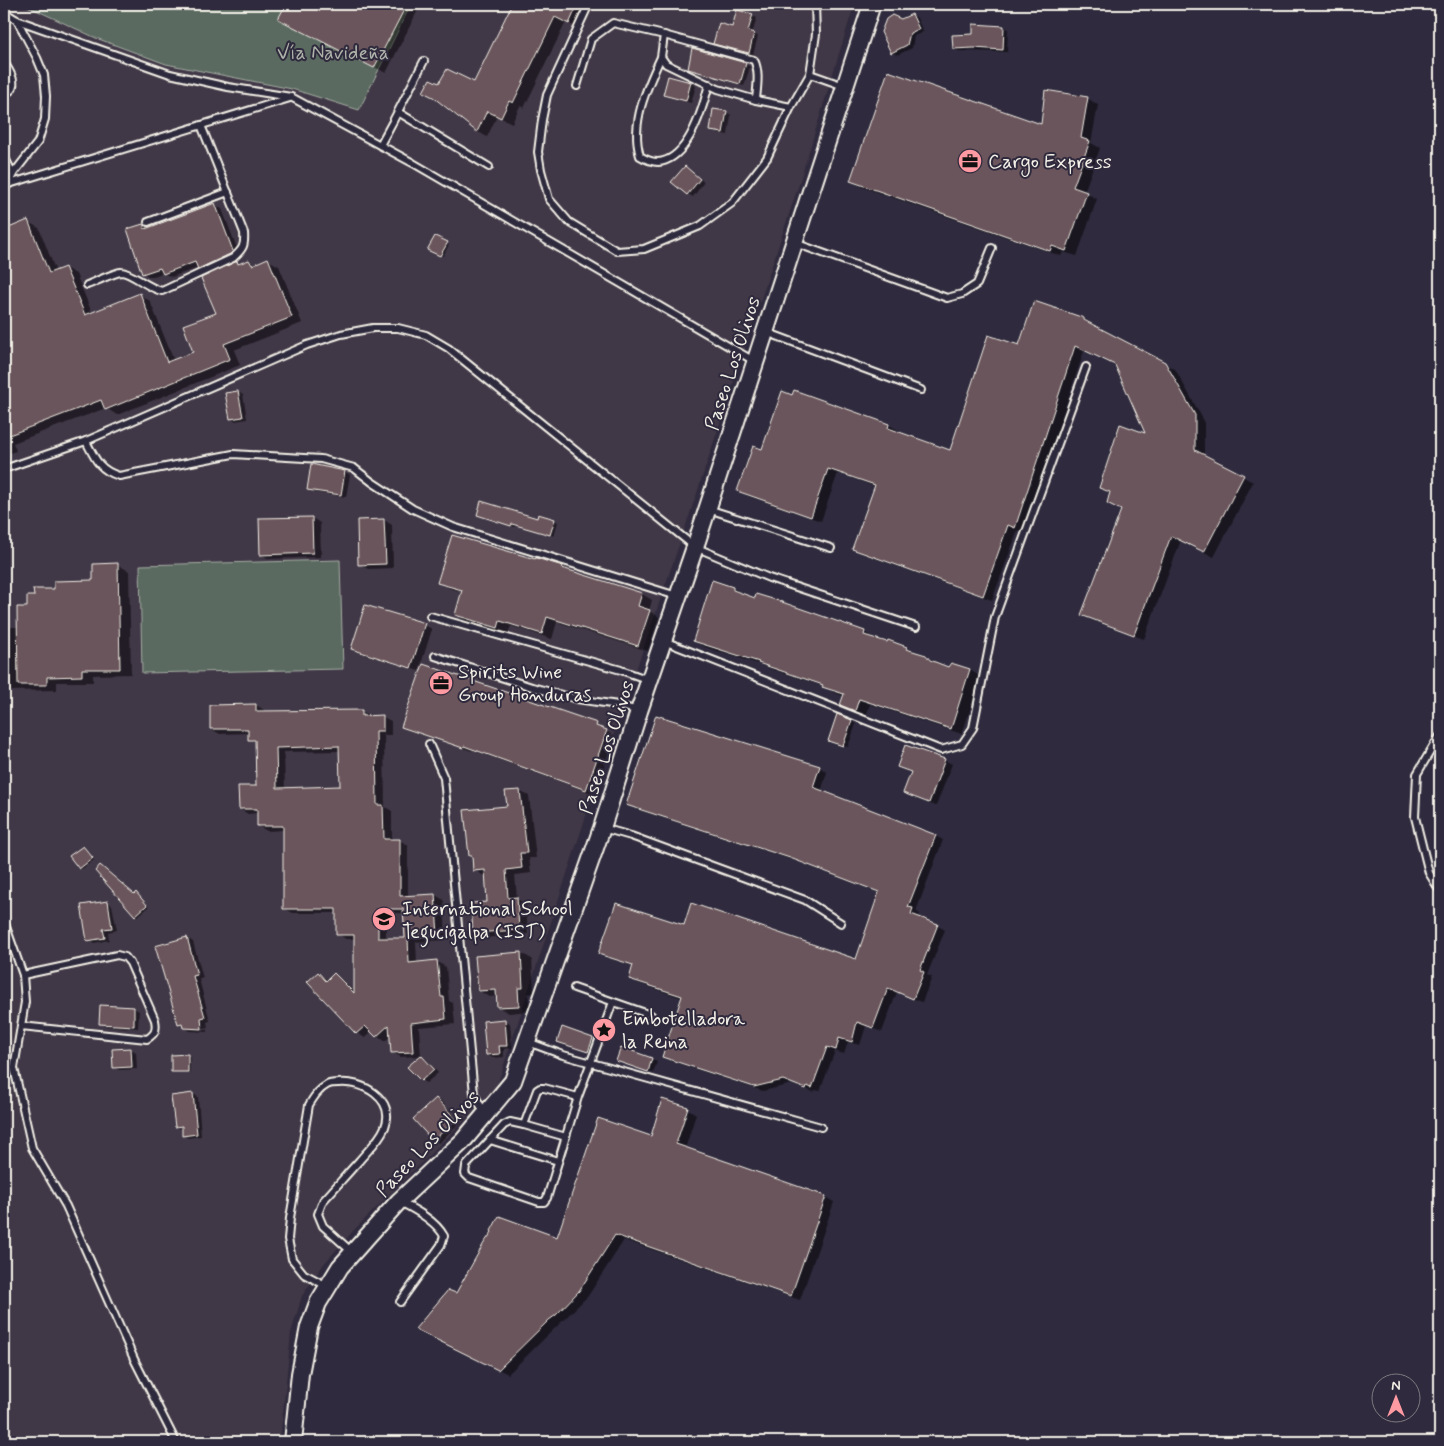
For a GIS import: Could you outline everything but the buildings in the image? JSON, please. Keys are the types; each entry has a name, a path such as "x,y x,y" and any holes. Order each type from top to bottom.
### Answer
{"street":[{"name":"Paseo Los Olivos","path":"293,1442 304,1350 309,1326 318,1303 340,1267 353,1252 399,1202 463,1141 513,1081 602,828 871,5"}],"lane":[{"path":"589,4 548,95 542,120 538,152 549,199 569,222 617,251 644,249 700,226 732,203 767,158 791,107 810,74 816,34 815,4"},
{"path":"4,12 17,20 170,74 228,87 291,97 380,144 755,361"},
{"path":"6,185 38,142 45,119 46,96 44,75 38,58 17,20"},
{"path":"577,86 591,39 613,23 754,60 758,75 756,100"},
{"path":"664,35 661,57 645,92 639,119 636,145 640,156 659,162 674,156 685,145 702,110 709,84"},
{"path":"661,57 666,64 718,89 756,100 791,107"},
{"path":"380,144 424,61"},
{"path":"4,62 14,80 11,90 4,95"},
{"path":"810,74 845,86"},
{"path":"6,185 291,97"},
{"path":"398,112 489,168"},
{"path":"87,285 121,272 127,273 156,290 162,291 233,258 242,249 245,242 244,233 201,125"},
{"path":"4,156 13,174"},
{"path":"148,222 228,192"},
{"path":"794,242 947,298 962,294 976,284 992,248"},
{"path":"4,469 86,441 307,346 341,334 373,328 398,328 426,335 448,348 695,547 769,578 916,628"},
{"path":"764,331 921,390"},
{"path":"664,641 941,750 962,744 973,728 995,617 1086,367"},
{"path":"86,441 98,464 109,473 119,476 233,454 321,459 354,468 413,509 453,527 678,597"},
{"path":"707,509 831,548"},
{"path":"430,616 621,670 650,680"},
{"path":"435,656 577,699 618,705 639,711"},
{"path":"1440,736 1417,774 1414,817 1429,873 1440,891"},
{"path":"428,744 444,778 474,1094 485,1116"},
{"path":"602,828 630,836 805,900 842,923"},
{"path":"4,921 24,975 25,1002 14,1068 32,1148 66,1206 134,1359 176,1442"},
{"path":"21,1026 147,1039 154,1034 156,1028 155,1020 130,963 125,957 117,955 24,975"},
{"path":"574,988 651,1015"},
{"path":"566,1138 510,1122 504,1125 466,1166 466,1174 469,1178 539,1202 544,1202 547,1198 566,1138 578,1097 613,1002"},
{"path":"526,1042 563,1055 821,1127"},
{"path":"328,1287 304,1274 292,1259 288,1239 309,1105 317,1092 328,1084 342,1082 356,1083 370,1089 379,1097 386,1111 386,1125 379,1138 322,1201 318,1214 323,1226 353,1252"},
{"path":"524,1125 537,1090 540,1088 578,1097"},
{"path":"490,1140 558,1161"},
{"path":"399,1202 412,1207 440,1228 444,1236 442,1245 400,1302"}],"shaded area":[{"path":"4,4 853,4 799,184 496,1089 354,1230 323,1265 302,1296 291,1333 280,1442 4,1442"}],"green space":[{"name":"Vía Navideña","path":"23,4 411,4 359,110 292,89 166,64 96,38"},
{"path":"340,560 343,669 142,673 140,565"}],"place":[{"name":"Cargo Express","path":"970,161"},
{"name":"Spirits Wine Group Honduras","path":"441,683"},
{"name":"International School Tegucigalpa (IST)","path":"384,919"},
{"name":"Embotelladora la Reina","path":"604,1030"}]}
